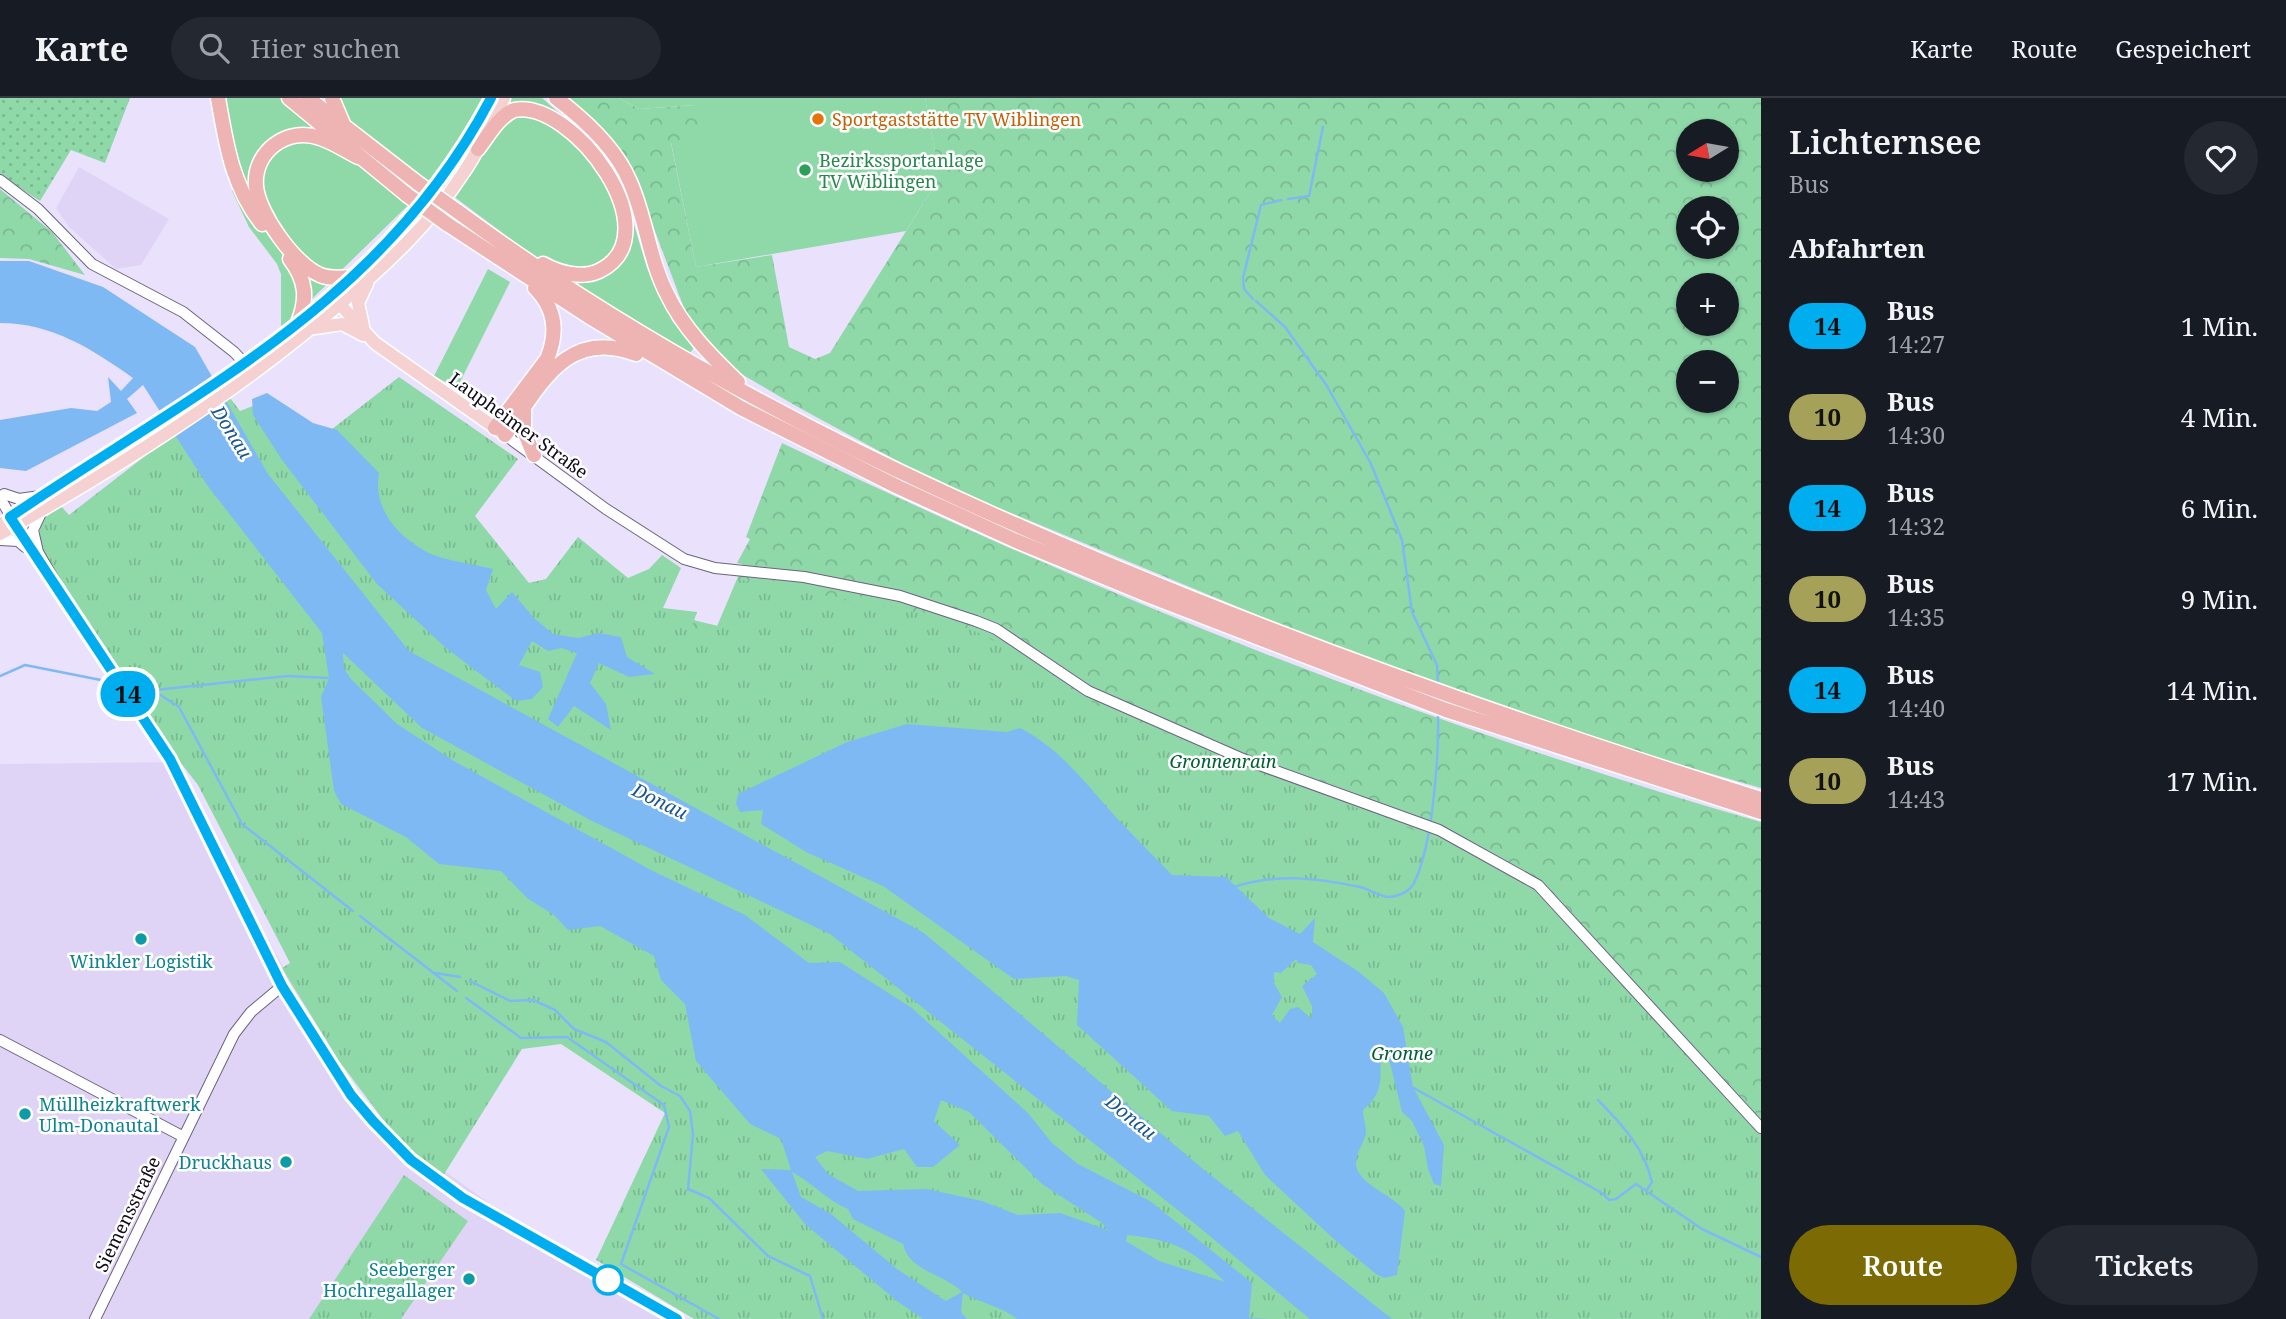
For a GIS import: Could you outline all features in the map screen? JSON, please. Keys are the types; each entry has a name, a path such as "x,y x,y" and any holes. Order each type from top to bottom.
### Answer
{"highway":[{"path":"218,98 228,157 236,181 249,207 297,268 303,281 306,300 299,328"},
{"path":"289,98 358,157 447,224 667,365 807,443 1014,540 1150,596 1761,812"},
{"path":"308,98 346,131 507,248 662,346 902,475 1038,536 1371,669 1430,696"},
{"path":"332,98 346,131"},
{"path":"556,98 596,133 620,163 635,193 667,296 691,332 749,393"},
{"path":"478,149 503,117 513,110 530,108 552,113 575,130 603,162 627,218 627,237 620,256 595,273 572,275 507,248"},
{"path":"351,277 325,276 308,267 263,214 255,184 262,158 281,139 294,135 318,137 358,157"},
{"path":"500,432 547,359 555,333 544,297 521,279 514,268"},
{"path":"500,432 524,409 560,363 587,348 598,345 620,348 667,365"},
{"path":"524,409 524,431 534,455"},
{"path":"1491,718 1761,799"}],"main road":[{"path":"335,300 351,277 391,240 453,163 491,98"},
{"path":"13,521 45,508 233,381 335,300 375,274 425,222 464,173 505,98"},
{"path":"364,330 358,303 375,274"},
{"name":"Laupheimer Straße","path":"335,300 375,342 500,432"},
{"path":"250,369 299,328 342,324 375,342"},
{"path":"0,534 47,495 165,426"}],"street":[{"path":"0,180 38,209 92,264 183,312 250,369"},
{"name":"Laupheimer Straße","path":"500,432 667,551 701,565 804,577 900,596 976,621 996,629 1088,691 1243,760 1421,822 1538,885 1761,1128"},
{"path":"1,494 19,499 47,495"},
{"path":"1,494 30,551 59,590 175,766 282,986 351,1095 411,1160 463,1198 677,1319"},
{"path":"45,508 35,523 33,537 59,590"},
{"path":"0,540 18,541 30,551"},
{"name":"Siemensstraße","path":"95,1319 234,1034 251,1012 282,986"},
{"path":"0,1040 183,1136"}],"shaded area":[{"path":"79,167 169,219 141,265 116,269 69,227 56,208"},
{"path":"178,762 253,912 334,1058 381,1126 516,1222 686,1319 0,1319 0,764"}],"green space":[{"path":"0,98 130,98 105,163 71,150 40,201 0,175"},
{"path":"222,98 542,98 599,148 625,195 647,268 673,322 694,347 689,355 571,284 433,181 281,329 281,274 277,264 249,227 232,191 239,174"},
{"path":"560,98 619,98 639,109 696,105 702,135 671,143 696,267 772,255 789,347 815,359 830,353 933,188 935,152 925,98 1761,98 1761,788 1531,722 1267,619 936,482 733,369 687,316 644,202 609,138"},
{"name":"Bezirkssportanlage TV Wiblingen","path":"619,98 925,98 935,152 933,188 906,231 696,267 671,142 695,105 639,109"},
{"path":"0,189 52,232 85,275 29,259 0,258"},
{"path":"488,269 510,282 457,388 434,376"},
{"name":"Gronnenrain","path":"399,377 518,459 475,516 529,583 546,579 578,537 628,578 649,569 662,555 681,568 663,608 697,612 691,629 712,638 737,579 934,616 984,635 1105,710 1477,855 1540,899 1761,1134 1761,1319 694,1319 596,1260 665,1113 561,1044 522,1049 443,1176 397,1138 339,1061 282,968 290,963 198,785 166,744 39,545 40,521 61,506 69,515 158,446 230,398 240,411 273,398 327,433"},
{"name":"Gronnenrain","path":"782,443 1021,553 1264,653 1386,700 1510,743 1761,822 1761,1242 657,640 665,613 722,627 742,564 737,563 750,539 746,537"},
{"path":"404,1175 468,1221 401,1319 309,1319"}],"water":[{"name":"Donau","path":"0,261 29,261 103,287 195,347 268,474 409,651 924,933 1203,1169 1392,1319 1310,1319 1194,1223 830,934 592,821 422,728 343,653 344,668 350,678 397,724 454,761 651,870 745,915 809,963 840,962 912,1008 1028,1113 1052,1143 1078,1164 1150,1201 1252,1283 1249,1318 1270,1319 1017,1319 963,1293 961,1312 967,1319 923,1319 897,1301 805,1224 761,1169 791,1170 781,1139 750,1124 696,1061 685,1004 661,980 654,956 600,926 568,930 554,915 527,898 501,871 439,864 406,837 341,804 334,791 321,697 329,678 322,633 207,485 143,385 127,399 137,413 26,471 0,468 0,420 71,408 97,411 111,402 108,377 121,391 133,378 71,340 37,328 0,323","holes":["941,1100 969,1112 1042,1184 1102,1223 1108,1230 1060,1213 1018,1215 982,1201 927,1189 858,1191 828,1174 815,1157 827,1151 867,1159 904,1149 917,1167 933,1167 960,1145 934,1121","792,1172 848,1209 853,1219 903,1244 912,1261 962,1292 946,1301 897,1269 831,1214 801,1197","1127,1235 1170,1243 1202,1261 1225,1282 1159,1261 1126,1241"]},
{"path":"267,393 313,423 337,430 379,473 379,497 383,508 396,528 414,544 439,557 493,569 486,590 496,609 512,592 534,618 553,634 578,638 599,633 621,637 627,657 655,674 629,677 599,663 590,683 606,704 611,730 574,706 558,727 548,719 577,653 561,648 548,651 532,641 519,665 540,672 543,687 532,699 516,701 446,648 377,584 282,460 253,415 252,399"},
{"name":"Gronne","path":"907,724 1007,732 1020,728 1060,756 1172,875 1226,877 1269,918 1300,934 1315,918 1313,942 1359,972 1384,993 1403,1027 1413,1087 1444,1145 1441,1186 1434,1184 1424,1146 1412,1121 1402,1112 1390,1063 1380,1055 1379,1086 1370,1104 1363,1110 1366,1132 1356,1163 1362,1177 1405,1211 1397,1275 1384,1278 1376,1274 1336,1241 1265,1175 1238,1131 1225,1136 1209,1116 1172,1111 1077,1025 1079,980 1066,976 1014,979 883,886 806,852 761,824 763,810 740,812 736,804 738,794 847,742","holes":["1296,959 1298,963 1311,965 1317,974 1302,986 1312,1006 1312,1019 1298,1007 1290,1009 1280,1023 1272,1015 1282,997 1274,983 1274,972 1281,973"]}],"waterway":[{"path":"1288,199 1309,196 1323,127"},
{"path":"1253,299 1244,289 1243,278 1261,205 1281,200"},
{"path":"1256,301 1285,327 1327,386 1371,464 1402,540 1412,612 1437,665 1438,685"},
{"path":"0,676 25,665 116,683"},
{"path":"155,690 287,676 329,678"},
{"path":"126,685 153,690 179,707 242,824 353,911"},
{"path":"1234,887 1265,880 1297,878 1360,887 1386,897 1408,890 1413,885 1421,864 1430,822 1436,775 1438,713"},
{"path":"360,916 457,991"},
{"path":"435,973 460,977"},
{"path":"470,981 510,1001 533,1000 555,1010 574,1029 606,1042 661,1086 680,1096 690,1111 693,1134 688,1189 709,1198 768,1256 810,1276 823,1319"},
{"path":"466,998 521,1038 567,1037 664,1105 669,1127 621,1264 719,1319"},
{"path":"1412,1087 1602,1193 1609,1200 1616,1199 1636,1184 1702,1229 1761,1257"},
{"path":"1598,1100 1624,1128 1644,1158 1652,1182 1647,1190"}],"bus line":[{"name":"14","path":"491,98 453,163 391,240 284,336 110,455 10,517 30,551 159,740 194,804 272,968 351,1095 393,1143 432,1177 463,1198 677,1319"}],"place":[{"name":"Sportgaststätte TV Wiblingen","path":"818,119"},
{"name":"Bezirkssportanlage TV Wiblingen","path":"805,170"},
{"name":"Winkler Logistik","path":"141,939"},
{"name":"Müllheizkraftwerk Ulm-Donautal","path":"25,1114"},
{"name":"Druckhaus","path":"286,1162"},
{"name":"Seeberger Hochregallager","path":"469,1279"}]}
